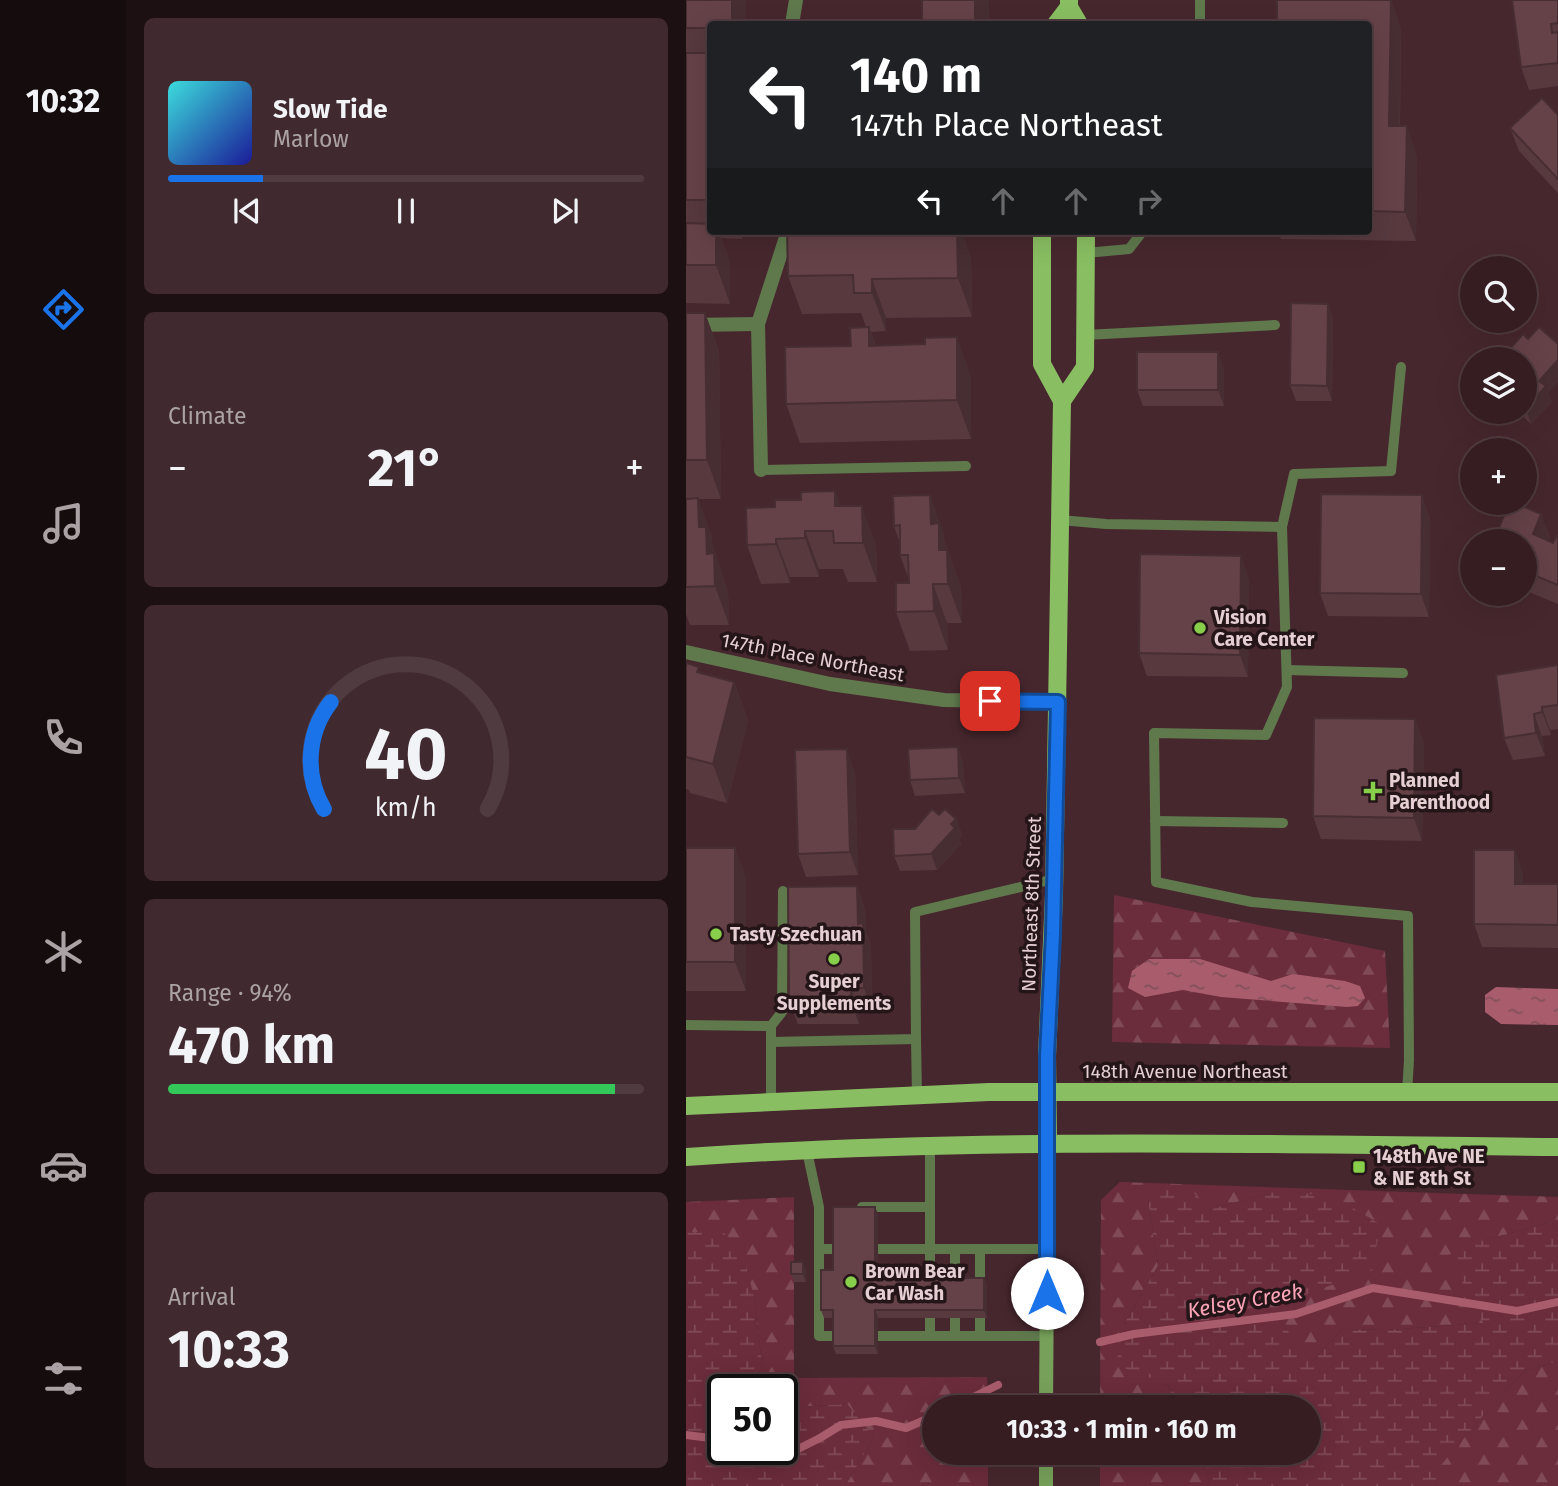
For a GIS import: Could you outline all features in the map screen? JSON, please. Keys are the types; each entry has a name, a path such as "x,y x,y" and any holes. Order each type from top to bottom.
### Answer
{"main road":[{"path":"1058,21 1069,4"},
{"path":"1069,4 1078,21"},
{"name":"Northeast 8th Street","path":"1042,235 1042,364 1062,401 1053,934 1047,1056 1046,1395"},
{"path":"1062,401 1085,367 1086,235"},
{"name":"148th Avenue Northeast","path":"686,1106 917,1094 1558,1092"},
{"path":"686,1157 930,1146 1105,1143 1558,1147"},
{"path":"1046,1465 1046,1486"}],"street":[{"path":"792,21 796,0"},
{"path":"761,470 758,324 787,235"},
{"path":"686,326 758,324"},
{"name":"147th Place Northeast","path":"686,652 830,684 944,700 1058,702"}],"lane":[{"path":"1200,0 1200,21"},
{"path":"1086,253 1129,249 1140,235"},
{"path":"1085,335 1275,325"},
{"path":"1401,367 1391,471 1294,474 1282,527 1287,687 1266,736 1154,733 1156,882 1252,902 1408,916 1407,1093"},
{"path":"761,470 966,466"},
{"path":"1060,520 1106,524 1282,527"},
{"path":"1287,670 1403,673"},
{"path":"1155,821 1283,823"},
{"path":"917,1094 915,912 1054,879"},
{"path":"771,1101 771,1026 782,1012 783,891"},
{"path":"686,1025 771,1026"},
{"path":"771,1042 916,1039"},
{"path":"930,1146 930,1286"},
{"path":"807,1151 819,1208 819,1336 835,1336"},
{"path":"819,1208 833,1208"},
{"path":"847,1208 930,1208"},
{"path":"819,1249 1047,1249"},
{"path":"955,1249 955,1286"},
{"path":"980,1249 980,1286"},
{"path":"930,1318 930,1336"},
{"path":"955,1318 955,1336"},
{"path":"980,1318 980,1336"},
{"path":"877,1336 1046,1336"}],"green space":[{"path":"1114,895 1385,951 1390,1048 1112,1042"},
{"path":"1120,1182 1558,1197 1558,1233 1552,1222 1481,1241 1484,1323 1387,1330 1342,1329 1313,1361 1255,1293 1274,1192 1211,1209 1187,1188 1148,1199 1158,1266 1124,1324 1174,1395 1100,1395 1101,1200"},
{"path":"1160,1187 1187,1187 1211,1209 1274,1192 1331,1195 1380,1224 1373,1270 1296,1298 1256,1293 1313,1361 1342,1329 1387,1330 1483,1323 1448,1255 1481,1241 1552,1222 1558,1233 1558,1361 1525,1371 1435,1472 1437,1486 1210,1486 1205,1465 1321,1465 1321,1395 1175,1395 1167,1384 1116,1365 1124,1324 1158,1266 1148,1199"},
{"path":"794,1197 794,1374 763,1374 754,1297 723,1232 686,1232 686,1202"},
{"path":"686,1232 723,1232 742,1250 754,1297 763,1374 707,1374 707,1465 798,1465 798,1406 847,1404 874,1437 845,1486 686,1486"},
{"path":"1558,1361 1558,1486 1437,1486 1434,1472 1525,1371"},
{"path":"987,1377 988,1395 922,1395 922,1465 988,1465 988,1486 845,1486 874,1437 847,1404 799,1407 798,1378"},
{"path":"1100,1465 1205,1465 1210,1486 1100,1486"}],"water":[{"path":"1149,959 1200,959 1271,981 1293,974 1345,981 1360,986 1365,998 1358,1006 1347,1007 1221,997 1183,990 1145,997 1128,988 1132,971"},
{"path":"1496,987 1558,989 1558,1025 1501,1024 1485,1012 1485,995"}],"building":[{"path":"686,0 732,0 732,21 707,21 707,28 686,28"},
{"path":"922,0 975,0 975,21 922,21"},
{"path":"1277,0 1391,0 1389,126 1407,126 1405,212 1372,211 1372,21 1277,21"},
{"path":"1512,0 1558,0 1558,23 1551,24 1552,33 1558,32 1558,63 1521,67"},
{"path":"686,53 707,53 707,200 686,200"},
{"path":"1542,98 1558,115 1558,179 1510,128"},
{"path":"686,223 707,224 707,235 716,235 716,265 686,265"},
{"path":"787,235 957,235 958,278 872,279 872,293 854,293 853,275 788,276"},
{"path":"1291,303 1328,304 1327,386 1290,385"},
{"path":"686,313 705,313 707,460 686,460"},
{"path":"869,327 869,346 925,344 925,338 957,337 957,400 786,404 785,347 851,346 850,328"},
{"path":"1539,327 1558,344 1558,360 1539,381 1546,386 1537,396 1537,347 1512,347 1523,334 1528,339 1537,333"},
{"path":"1137,352 1218,352 1218,390 1137,390"},
{"path":"835,491 835,506 862,506 863,543 834,543 833,531 805,531 805,538 776,539 776,544 747,545 746,508 775,507 775,500 801,500 801,492"},
{"path":"1321,494 1422,495 1421,594 1320,593"},
{"path":"930,495 931,524 939,523 939,550 947,550 948,584 933,584 934,611 896,612 896,583 909,583 908,555 900,555 900,525 894,526 893,496"},
{"path":"698,498 699,527 706,527 707,554 714,553 715,586 686,587 686,499"},
{"path":"1541,514 1535,529 1498,529 1504,515"},
{"path":"1537,536 1553,543 1558,536 1558,585 1537,576"},
{"path":"1140,554 1241,556 1240,655 1139,653"},
{"path":"686,663 699,667 697,672 734,682 713,764 686,757"},
{"path":"1558,665 1558,705 1542,707 1542,712 1534,714 1536,733 1504,738 1496,675"},
{"name":"Planned Parenthood","path":"1314,718 1415,719 1414,818 1313,816"},
{"path":"958,747 959,778 910,780 908,749"},
{"path":"847,749 850,852 798,854 795,750"},
{"path":"932,809 939,815 945,809 956,819 951,824 955,828 931,854 894,856 893,829 915,829"},
{"name":"Tasty Szechuan","path":"686,848 735,848 735,962 686,962"},
{"path":"1474,850 1515,850 1515,884 1558,884 1558,925 1474,924"},
{"name":"Super Supplements","path":"857,886 858,924 863,923 864,988 851,988 851,1001 789,1001 788,887"},
{"path":"833,1207 875,1207 875,1278 984,1278 984,1310 875,1310 875,1346 833,1346 833,1310 821,1310 821,1270 833,1270"},
{"path":"791,1262 803,1262 803,1274 791,1274"}],"waterway":[{"name":"Kelsey Creek","path":"1100,1342 1134,1334 1296,1314 1373,1288 1517,1311 1558,1302"},
{"name":"Kelsey Creek","path":"978,1395 998,1385"},
{"name":"Kelsey Creek","path":"798,1449 841,1425 876,1421 906,1428 922,1421"},
{"name":"Kelsey Creek","path":"686,1435 707,1438"}],"place":[{"name":"Vision Care Center","path":"1200,628"},
{"name":"Planned Parenthood","path":"1373,791"},
{"name":"Tasty Szechuan","path":"716,934"},
{"name":"Super Supplements","path":"834,959"},
{"name":"148th Ave NE & NE 8th St","path":"1359,1167"},
{"name":"Brown Bear Car Wash","path":"851,1282"}],"route":[{"path":"990,701 1058,702 1053,934 1047,1056 1047,1293"}]}
